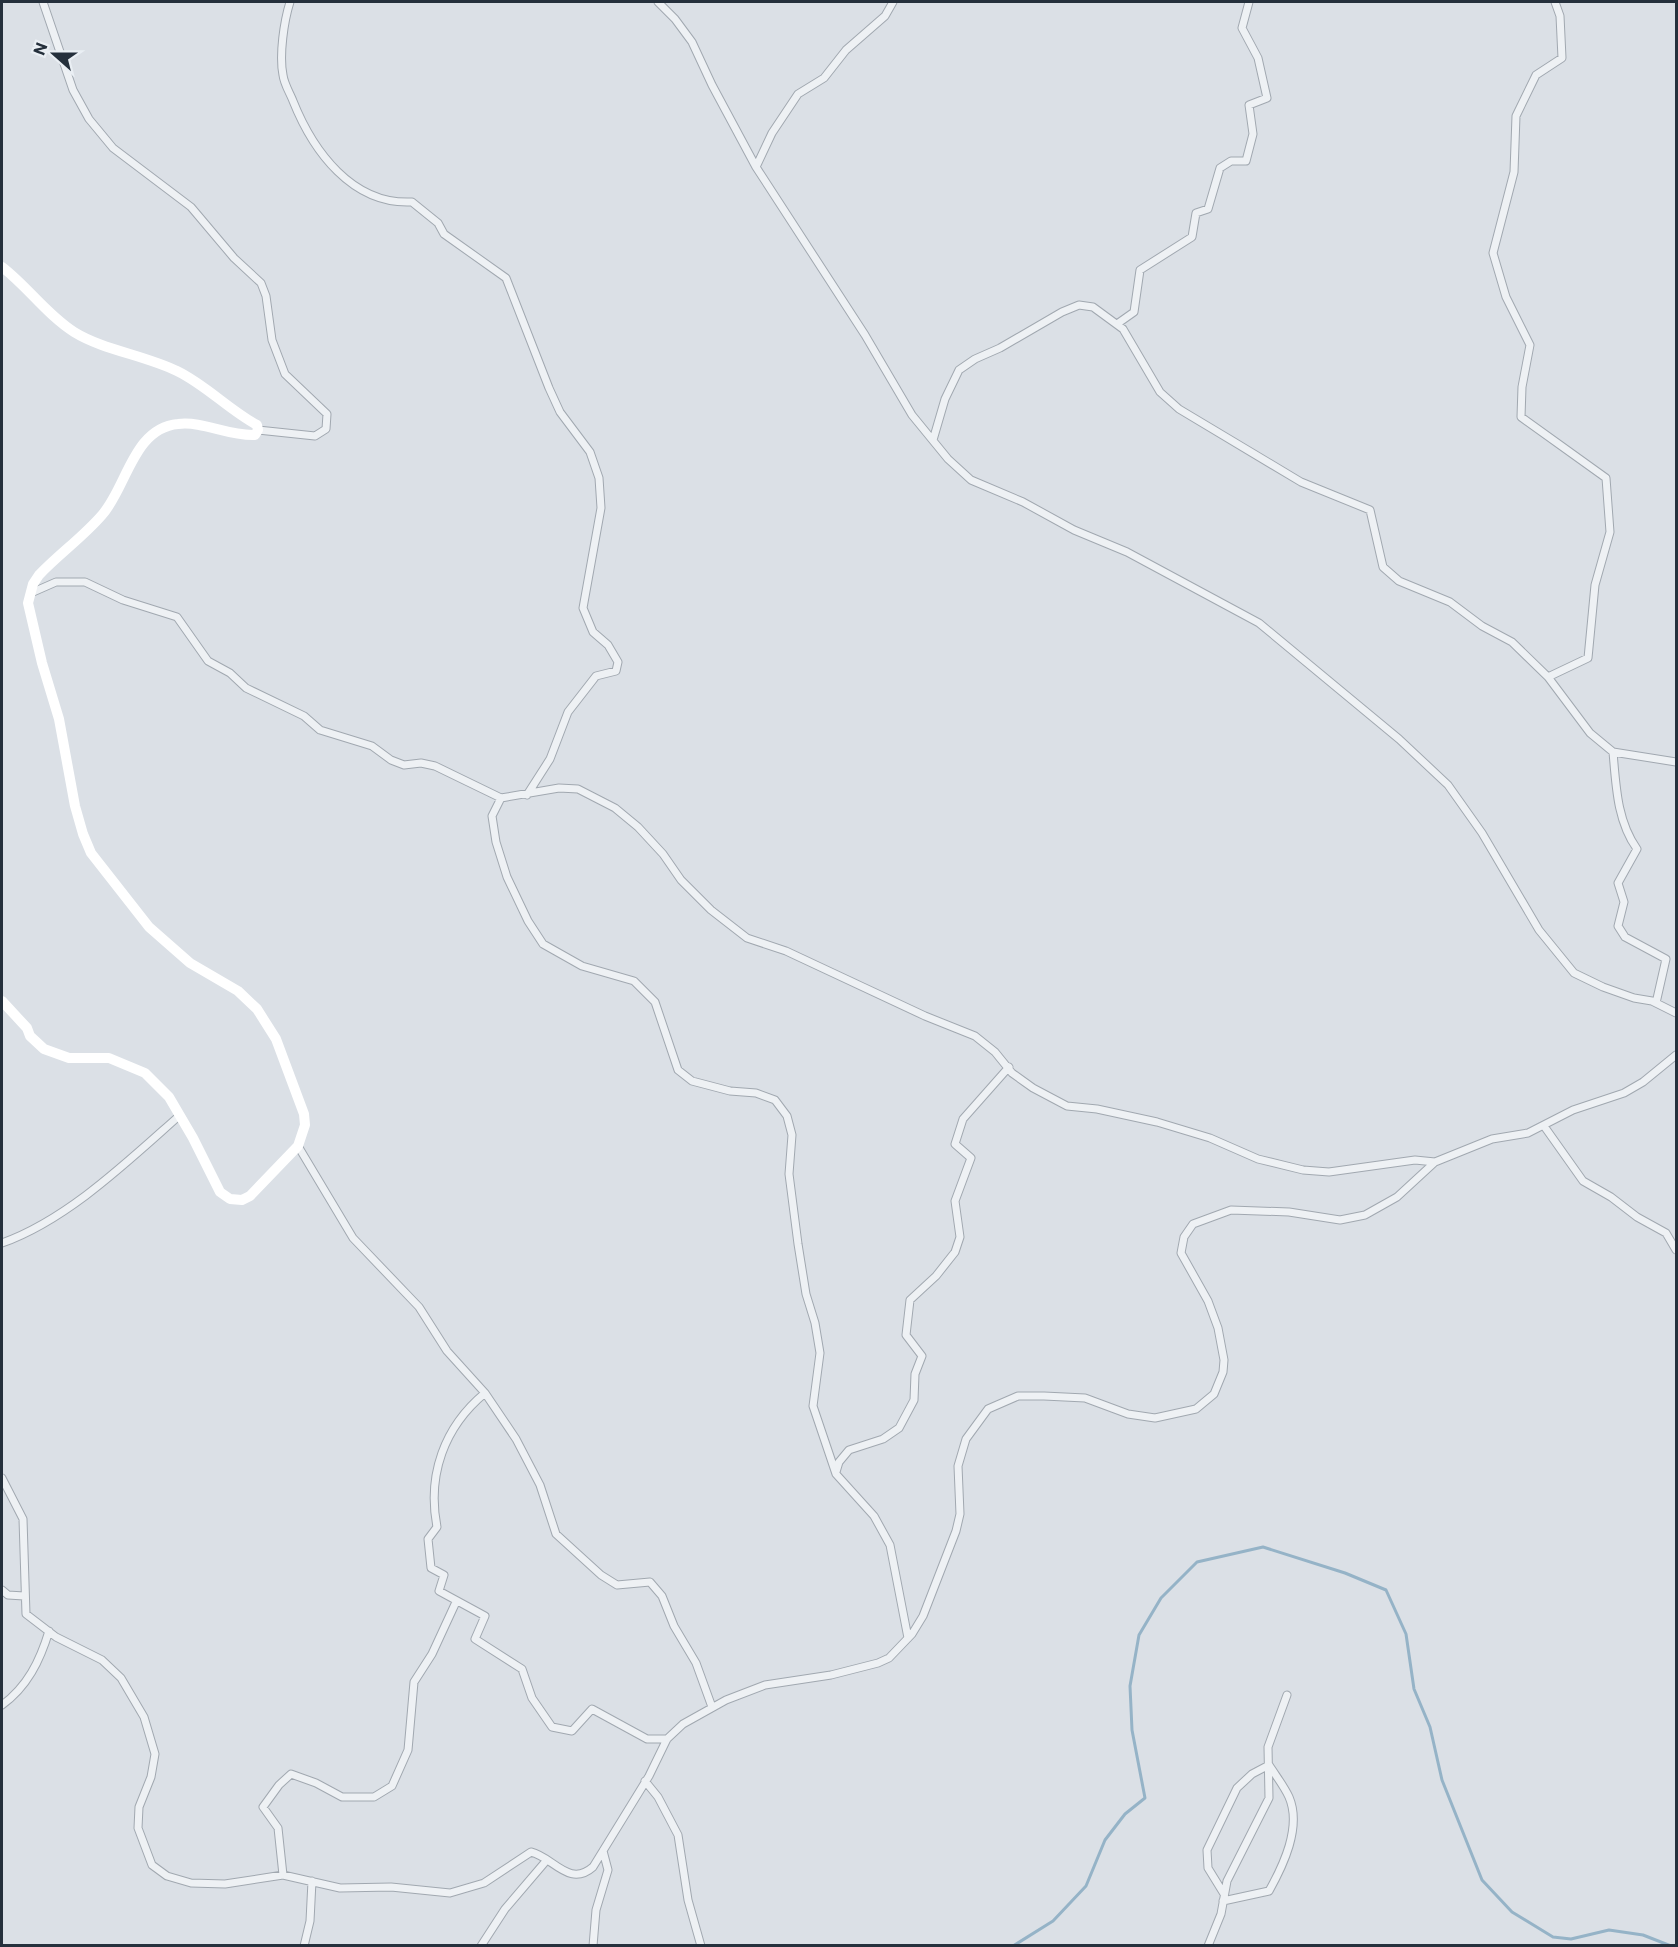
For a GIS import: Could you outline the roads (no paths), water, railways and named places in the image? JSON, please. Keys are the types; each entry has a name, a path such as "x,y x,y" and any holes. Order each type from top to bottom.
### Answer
{"main road":[{"path":"2,267 72,330 87,339 141,355 177,370 235,413 257,425 258,430 255,435 227,434 209,426 177,424 158,430 131,462 116,494 103,514 39,575 29,594 28,603 58,719 82,834 92,853 149,927 190,963 238,991 257,1009 276,1039 304,1114 305,1125 298,1146 250,1196 242,1200 230,1199 217,1188 197,1144 156,1082 132,1066 104,1057 60,1056 44,1049 30,1036 27,1028 2,1001"}],"street":[{"path":"43,2 68,75 89,118 113,148 190,207 234,258 261,283 266,296 272,340 285,374 327,414 327,429 315,436 258,430"},
{"path":"290,2 285,19 283,75 302,124 323,158 344,179 372,194 400,202 412,202 438,223 444,234 506,278 560,412 590,452 598,478 601,508 583,608 593,632 608,645 618,663 616,671 596,676 568,712 550,759 527,795"},
{"path":"658,2 675,19 692,42 756,167 865,335 912,415 948,459 971,480 1023,502 1074,530 1127,552 1259,623 1399,739 1448,785 1482,833 1539,930 1574,973 1603,987 1656,1003 1677,1013"},
{"path":"756,167 772,133 798,94 824,78 846,50 885,16 893,2"},
{"path":"1117,324 1134,312 1140,270 1192,237 1196,213 1208,209 1220,168 1231,161 1246,161 1253,134 1249,105 1267,98 1258,58 1242,28 1250,2"},
{"path":"1548,677 1588,658 1595,585 1610,532 1606,478 1521,417 1522,387 1530,345 1506,297 1493,253 1514,172 1516,116 1536,75 1562,58 1560,16 1555,2"},
{"path":"933,440 951,382 959,370 1021,334 1079,305 1093,306 1117,324 1160,392 1179,409 1301,482 1370,510 1383,567 1399,581 1450,602 1482,626 1512,642 1548,677 1590,733 1612,752 1677,762"},
{"path":"29,594 44,585 56,582 85,582 123,600 177,617 208,660 230,673 246,688 304,717 320,730 372,746 391,760 404,765 421,763 450,771 501,798 559,788 578,789 615,808 638,826 663,854 681,880 711,910 747,938 771,945 975,1036 995,1052 1012,1073 1033,1088 1067,1106 1097,1109 1157,1122 1210,1138 1258,1160 1303,1170 1329,1172 1415,1160 1435,1162"},
{"path":"1612,752 1621,816 1627,835 1638,849 1618,883 1623,902 1618,926 1625,937 1665,959 1656,1003"},
{"path":"501,798 492,816 496,842 507,877 528,921 543,944 582,966 634,981 655,1002 678,1070 692,1081 730,1091 756,1093 775,1100 787,1116 792,1136 789,1174 798,1244 806,1294 815,1323 820,1353 813,1406 836,1474 874,1516 890,1545 908,1638"},
{"path":"2,1478 23,1519 26,1556 24,1596 26,1614 49,1632 102,1660 121,1678 144,1716 155,1754 151,1777 139,1807 138,1828 149,1859 157,1870 182,1881 203,1884 225,1884 283,1875 340,1888 391,1887 450,1893 484,1883 531,1852 565,1872 576,1875 593,1867 645,1781 666,1739 683,1724 712,1707 765,1685 831,1675 878,1663 889,1658 908,1638 923,1616 956,1531 960,1514 958,1466 966,1439 988,1408 1017,1396 1085,1398 1144,1418 1155,1418 1196,1409 1214,1394 1223,1372 1224,1360 1218,1328 1208,1301 1181,1253 1184,1237 1189,1227 1198,1221 1231,1210 1289,1212 1316,1218 1352,1219 1375,1210 1396,1197 1435,1162 1492,1139 1528,1133 1573,1110 1635,1088 1677,1055"},
{"path":"836,1474 839,1462 849,1450 883,1439 899,1428 914,1400 915,1374 922,1356 906,1335 910,1300 936,1276 955,1252 960,1237 955,1201 971,1158 955,1144 963,1119 1009,1067"},
{"path":"2,1243 30,1232 73,1204 179,1116"},
{"path":"1544,1126 1583,1181 1611,1197 1637,1217 1666,1233 1677,1250"},
{"path":"298,1146 353,1238 419,1307 447,1351 485,1393 516,1439 540,1485 556,1534 601,1575 617,1585 650,1582 662,1596 674,1626 696,1663 712,1707"},
{"path":"485,1393 469,1406 453,1428 443,1451 432,1500 437,1527 428,1539 431,1568 444,1575 439,1591 485,1616 475,1639 522,1669 532,1698 552,1727 572,1731 592,1709 647,1739 666,1739"},
{"path":"2,1590 8,1595 24,1596"},
{"path":"283,1875 278,1828 263,1807 279,1785 291,1774 316,1783 342,1797 374,1797 392,1786 408,1750 414,1682 432,1654 456,1602"},
{"path":"2,1705 15,1695 28,1680 49,1632"},
{"path":"1208,1946 1221,1914 1231,1871 1269,1798 1268,1746 1287,1695"},
{"path":"1223,1898 1208,1868 1207,1850 1237,1788 1252,1774 1269,1765"},
{"path":"1223,1898 1269,1891 1286,1861 1292,1834 1290,1799 1269,1765"},
{"path":"645,1781 658,1797 678,1835 688,1900 701,1946"},
{"path":"592,1946 596,1910 608,1870 603,1851"},
{"path":"481,1946 506,1909 546,1861"},
{"path":"304,1946 310,1921 312,1881"}],"waterway":[{"path":"1013,1946 1053,1921 1086,1886 1105,1840 1125,1814 1145,1798 1132,1730 1130,1686 1139,1635 1161,1598 1197,1562 1263,1547 1345,1573 1386,1590 1406,1634 1414,1689 1430,1727 1442,1780 1482,1880 1512,1912 1553,1937 1571,1939 1609,1930 1643,1935 1671,1946"}]}
